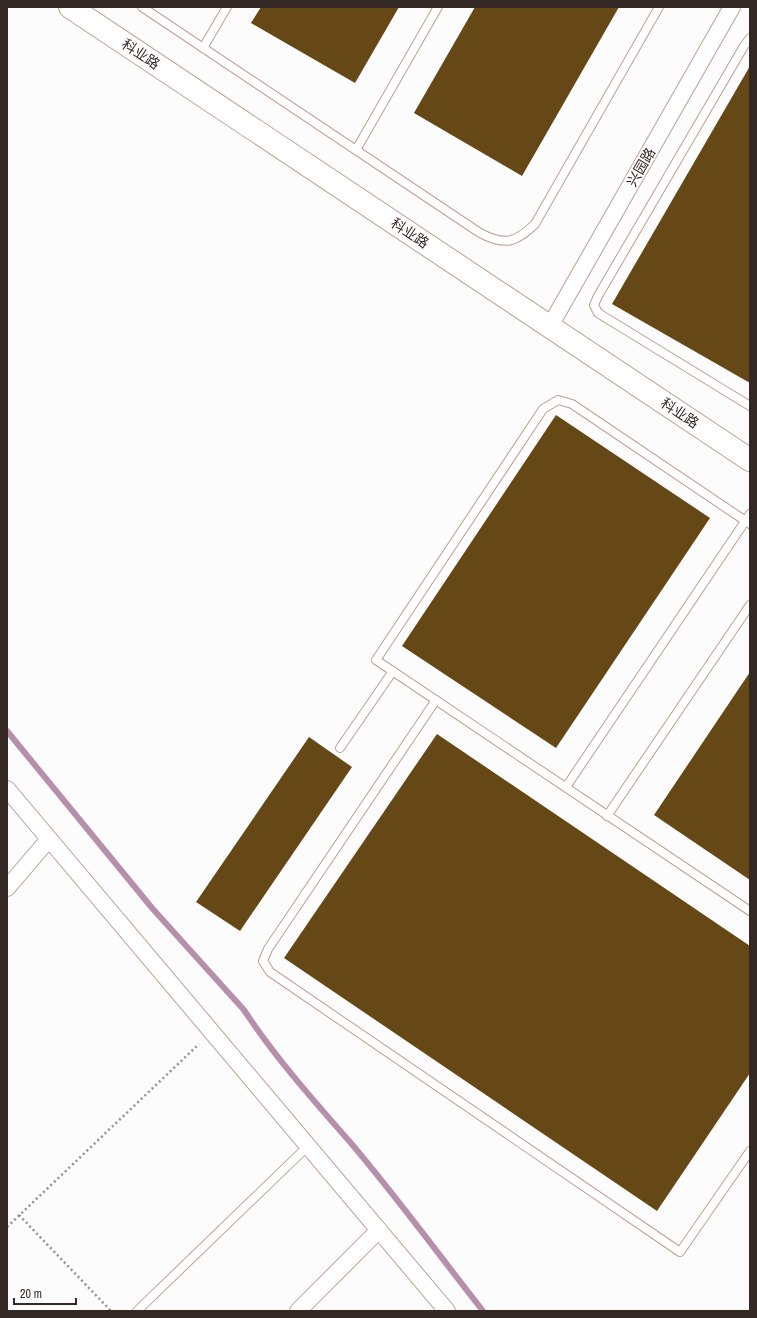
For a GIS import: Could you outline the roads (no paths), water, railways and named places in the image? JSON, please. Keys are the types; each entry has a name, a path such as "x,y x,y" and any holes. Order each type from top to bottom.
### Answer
{"street":[{"name":"科业路","path":"70,7 750,460"},
{"name":"兴园路","path":"550,326 732,7"},
{"path":"7,789 447,1311"},
{"path":"7,888 49,839"},
{"path":"298,1311 379,1230"}],"lane":[{"path":"142,7 480,233 494,240 510,242 524,235 535,224 659,7"},
{"path":"203,48 227,7"},
{"path":"356,150 438,7"},
{"path":"750,38 594,305 598,313 750,406"},
{"path":"566,787 748,520 572,404 558,400 543,409 376,660 750,912"},
{"path":"608,816 750,605"},
{"path":"340,748 393,671"},
{"path":"436,700 268,949 263,961 270,972 680,1252 750,1151"},
{"path":"137,1311 308,1146"}],"waterway":[{"path":"7,731 152,908 244,1010 281,1061 384,1183 483,1311"}]}
